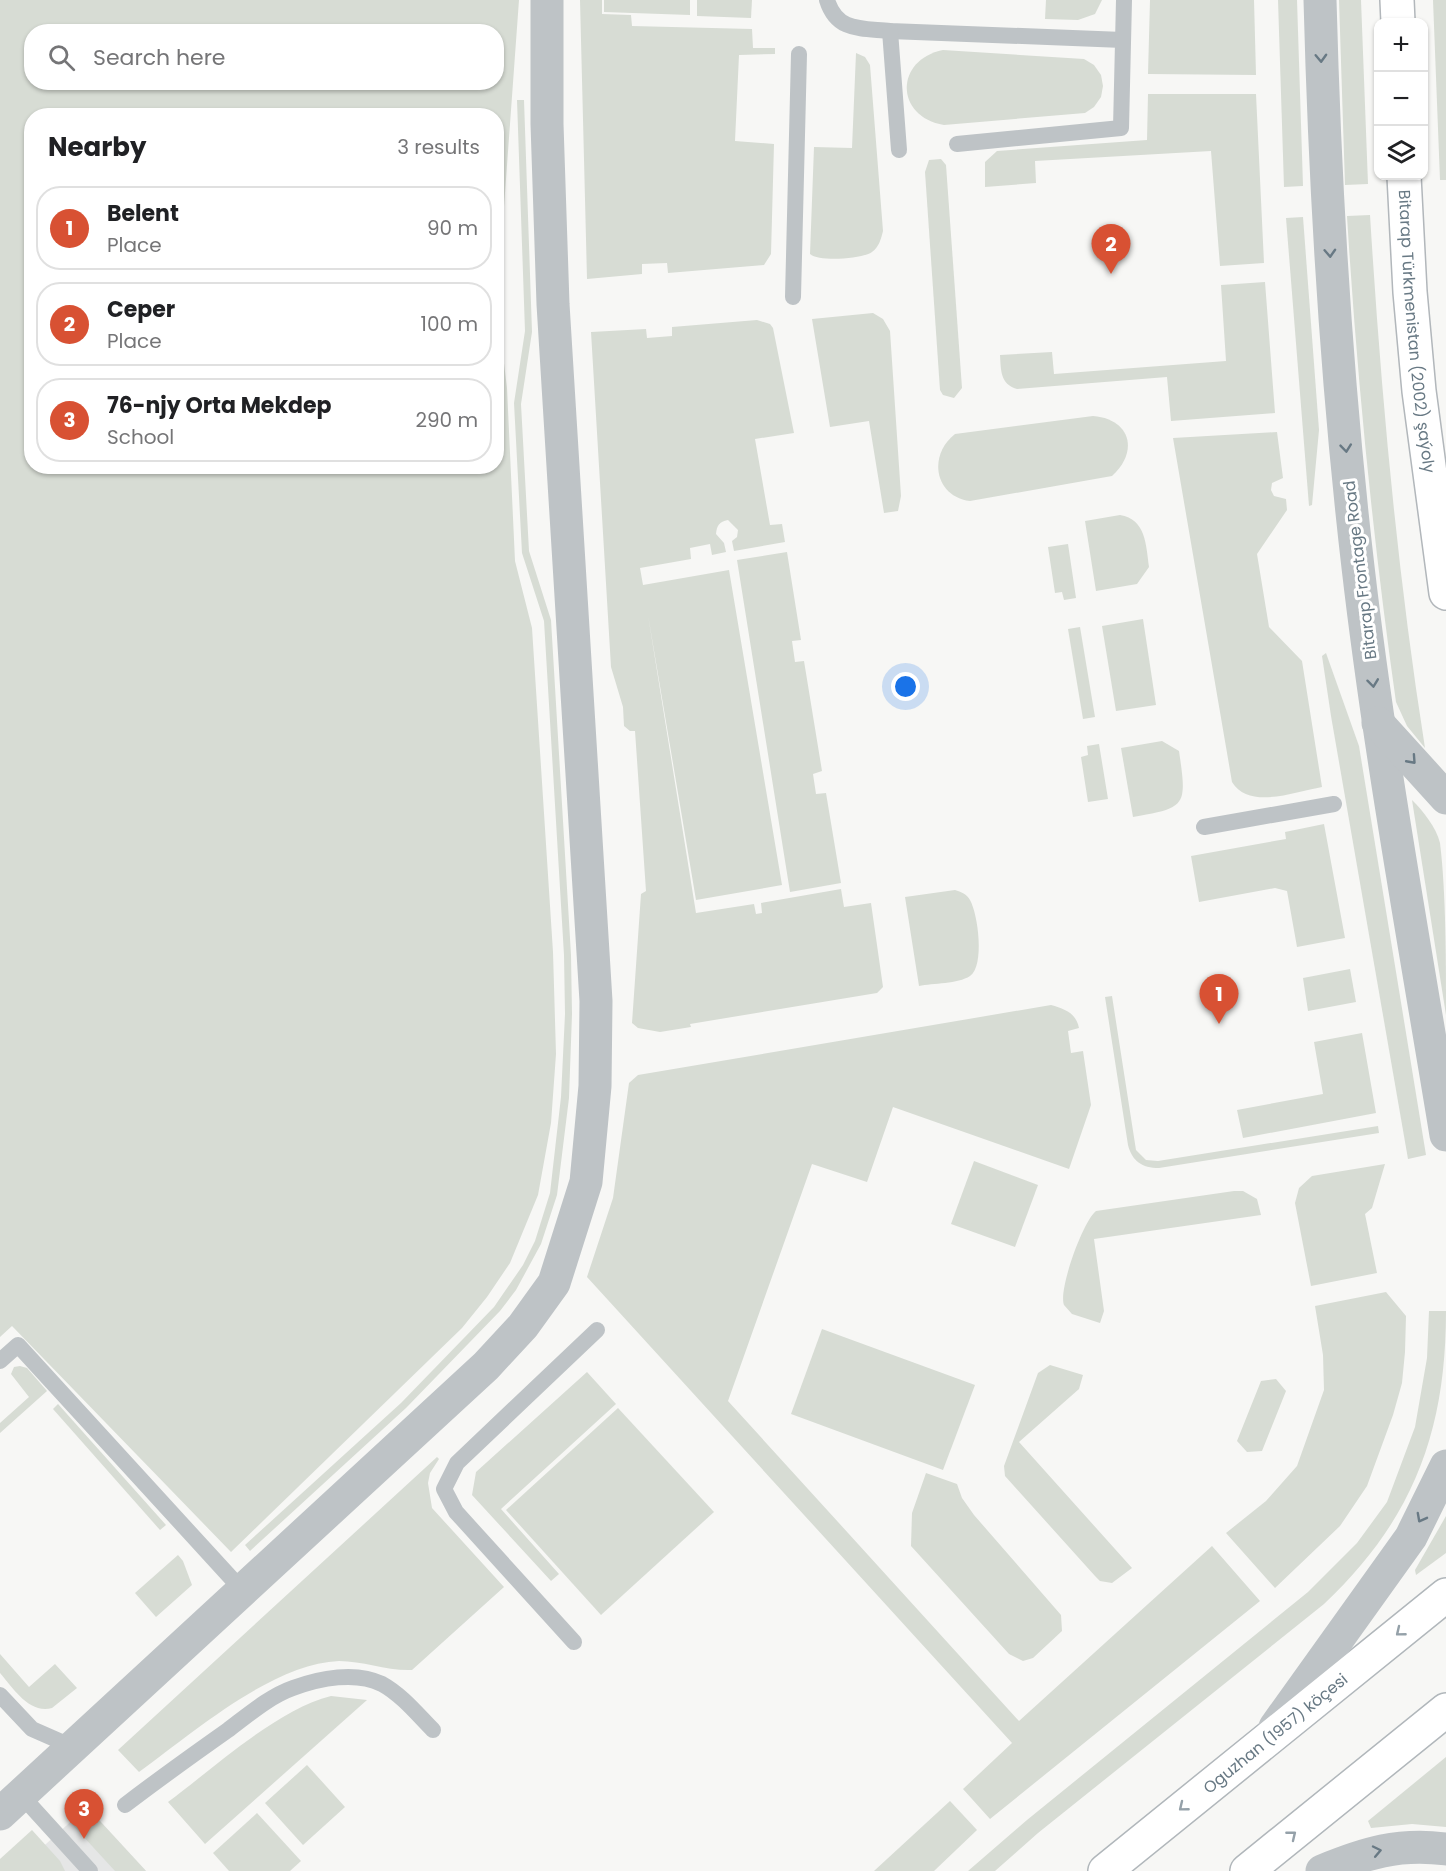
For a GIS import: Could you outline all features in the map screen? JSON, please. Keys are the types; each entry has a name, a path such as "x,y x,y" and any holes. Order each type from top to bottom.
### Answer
{"main road":[{"path":"1397,0 1398,18"},
{"name":"Bitarap Türkmenistan (2002) şaýoly","path":"1404,180 1417,369 1446,593"},
{"name":"Oguzhan (1957) köçesi","path":"1105,1871 1446,1595"},
{"path":"1247,1871 1446,1710"}],"street":[{"path":"10,1804 457,1394 523,1326 554,1283 585,1182 595,1086 596,1001 552,304 547,0"},
{"name":"Bitarap Frontage Road","path":"1320,0 1332,301 1358,567 1378,723 1446,1135"},
{"path":"1378,723 1446,798"},
{"path":"1264,1742 1385,1577 1411,1537 1446,1466"},
{"path":"1322,1871 1351,1857 1382,1850 1424,1846 1446,1849"}],"lane":[{"path":"827,0 832,15 840,22 854,27 890,31 1123,40"},
{"path":"957,144 1120,128 1124,0"},
{"path":"890,31 899,150"},
{"path":"793,297 799,54"},
{"path":"1204,827 1334,804"},
{"path":"574,1642 456,1512 444,1489 457,1463 597,1330"},
{"path":"0,1361 18,1345 243,1591"},
{"path":"125,1805 260,1706 291,1688 320,1680 346,1677 382,1684 433,1730"},
{"path":"0,1695 32,1729 73,1747"},
{"path":"10,1804 90,1871"}],"shaded area":[{"path":"0,0 519,0 504,207 504,108 24,108 24,474 504,474 504,363 515,561 532,628 553,952 556,1054 551,1123 538,1195 510,1263 462,1328 231,1552 12,1326 0,1337"},
{"path":"580,0 602,0 602,14 631,15 632,26 752,29 753,48 775,48 775,54 739,55 735,141 774,144 771,254 764,265 668,273 667,263 642,264 642,274 587,279"},
{"path":"604,0 690,0 690,15 604,12"},
{"path":"697,0 752,0 751,18 697,16"},
{"path":"1046,0 1102,0 1095,14 1078,20 1045,19"},
{"path":"1150,0 1254,0 1256,75 1148,74"},
{"path":"1278,0 1297,0 1303,186 1284,187"},
{"path":"1339,0 1361,0 1368,184 1345,185"},
{"path":"1433,0 1446,0 1446,180 1440,180"},
{"path":"943,50 1084,59 1094,65 1101,75 1103,86 1101,97 1094,107 1085,113 944,125 928,120 916,111 909,100 907,88 909,76 916,65 927,56"},
{"path":"856,53 865,57 870,65 883,231 872,252 841,259 822,258 810,254 814,147 852,148"},
{"path":"1148,94 1256,94 1264,263 1220,266 1211,151 1035,161 1036,183 985,187 985,162 997,151 1147,140"},
{"path":"517,100 524,100 532,332 521,404 529,551 551,620 571,955 572,1014 569,1098 557,1195 541,1244 516,1290 500,1311 406,1408 250,1551 245,1545 401,1403 494,1307 523,1265 535,1241 550,1193 561,1097 565,1014 564,955 544,621 522,553 514,403 525,331"},
{"path":"941,159 946,165 962,388 954,398 943,395 940,390 925,172 929,160"},
{"path":"1370,215 1391,482 1406,615 1425,748 1407,726 1396,702 1367,459 1347,216"},
{"path":"1303,217 1319,430 1312,505 1309,506 1286,218"},
{"path":"1265,282 1275,413 1171,421 1167,377 1017,389 1007,384 1002,376 1000,355 1052,352 1054,374 1226,361 1221,285"},
{"path":"873,313 883,319 890,331 901,496 898,511 884,513 869,421 830,427 812,319"},
{"path":"757,320 770,324 773,328 794,433 755,439 770,525 782,524 785,542 734,551 732,541 737,537 738,530 728,520 719,524 716,534 724,543 726,552 712,555 710,544 690,548 691,559 640,568 643,585 729,570 782,885 696,900 648,615 696,913 754,904 756,914 762,913 761,903 841,889 844,907 871,903 883,987 877,993 690,1024 691,1027 660,1032 638,1028 632,1023 641,894 646,891 635,731 630,731 624,726 623,707 611,667 591,332 646,329 647,338 672,336 672,327"},
{"path":"1093,416 1106,418 1116,423 1127,438 1126,457 1112,476 970,501 958,498 942,483 938,463 946,443 955,434"},
{"path":"1277,432 1283,478 1272,483 1271,490 1274,496 1286,499 1287,510 1257,554 1269,627 1302,661 1322,787 1286,795 1261,797 1249,795 1232,782 1173,438"},
{"path":"1120,515 1129,517 1140,527 1149,567 1137,584 1096,591 1085,521"},
{"path":"1068,544 1076,598 1064,600 1062,592 1055,593 1048,547"},
{"path":"787,552 801,640 792,641 795,662 804,661 822,771 813,774 816,794 826,793 841,883 790,892 737,560"},
{"path":"1143,619 1156,705 1116,711 1102,626"},
{"path":"1080,627 1095,717 1083,719 1068,629"},
{"path":"1326,653 1359,746 1426,1155 1408,1159 1331,716 1322,656"},
{"path":"1162,741 1179,751 1182,794 1173,807 1133,817 1121,748"},
{"path":"1099,744 1108,799 1088,802 1081,757 1088,755 1087,746"},
{"path":"1412,800 1429,820 1440,843 1445,905 1446,1015"},
{"path":"1324,824 1345,938 1297,947 1287,891 1275,888 1199,902 1191,856 1286,839 1285,832"},
{"path":"955,890 969,898 973,907 979,940 975,970 970,976 959,981 919,986 905,897"},
{"path":"1350,969 1356,1002 1308,1011 1303,978"},
{"path":"1112,996 1136,1150 1146,1160 1158,1161 1378,1126 1379,1133 1159,1168 1143,1165 1132,1155 1128,1145 1105,997"},
{"path":"1051,1005 1069,1012 1078,1023 1079,1028 1068,1031 1071,1053 1083,1051 1091,1105 1069,1169 893,1107 867,1182 812,1164 728,1401 1019,1721 1212,1546 1260,1601 990,1819 963,1789 1012,1743 587,1277 613,1198 629,1083 638,1075"},
{"path":"1362,1033 1376,1113 1243,1138 1237,1110 1323,1094 1314,1042"},
{"path":"974,1161 1038,1185 1015,1247 951,1224"},
{"path":"1385,1164 1372,1208 1365,1214 1377,1273 1311,1286 1295,1203 1299,1188 1312,1176"},
{"path":"1243,1191 1257,1199 1261,1215 1094,1239 1104,1311 1100,1323 1072,1314 1064,1305 1065,1285 1073,1256 1085,1228 1096,1211"},
{"path":"1386,1292 1406,1316 1402,1383 1367,1486 1340,1526 1275,1588 1226,1533 1266,1501 1297,1466 1324,1390 1323,1355 1315,1306"},
{"path":"1429,1311 1446,1311 1444,1355 1431,1435 1402,1506 1381,1540 1355,1572 1324,1604 1038,1833 995,1871 968,1871 1027,1820 1308,1592 1357,1543 1387,1502 1415,1427 1427,1358"},
{"path":"822,1329 975,1385 943,1470 791,1414"},
{"path":"1050,1365 1083,1375 1079,1389 1019,1442 1132,1568 1112,1583 1100,1581 1095,1576 1005,1476 1004,1466 1038,1373"},
{"path":"14,1367 27,1368 47,1391 0,1433 0,1423 29,1397 11,1374"},
{"path":"587,1372 616,1404 501,1509 559,1574 551,1581 472,1495 476,1472"},
{"path":"1276,1379 1286,1391 1262,1451 1247,1452 1237,1441 1261,1381"},
{"path":"58,1404 166,1525 160,1530 53,1409"},
{"path":"618,1408 714,1512 601,1615 506,1510"},
{"path":"437,1457 439,1459 430,1473 428,1483 432,1508 504,1587 412,1670 339,1661 313,1665 287,1674 234,1703 139,1772 118,1750"},
{"path":"926,1473 957,1484 962,1498 974,1515 1061,1615 1062,1631 1033,1658 1023,1661 1009,1654 911,1546 912,1513"},
{"path":"1446,1516 1446,1553 1416,1575 1415,1570"},
{"path":"178,1555 183,1561 192,1585 156,1617 135,1593"},
{"path":"0,1654 29,1687 55,1664 77,1688 52,1708 44,1709 29,1704 0,1673"},
{"path":"331,1696 367,1700 205,1844 168,1802 267,1727 310,1703"},
{"path":"1446,1757 1446,1827 1412,1824 1371,1828 1368,1821"},
{"path":"307,1765 345,1807 303,1845 265,1803"},
{"path":"950,1801 977,1830 934,1871 874,1871"},
{"path":"87,1807 146,1871 16,1871"},
{"path":"87,1807 146,1871 115,1871 70,1822"},
{"path":"257,1813 301,1861 290,1871 229,1871 213,1853"},
{"path":"32,1830 60,1861 65,1871 0,1871 0,1859"}],"place":[{"name":"Ceper","path":"1111,274"},
{"name":"Belent","path":"1219,1024"},
{"name":"76-njy Orta Mekdep","path":"84,1839"}]}
